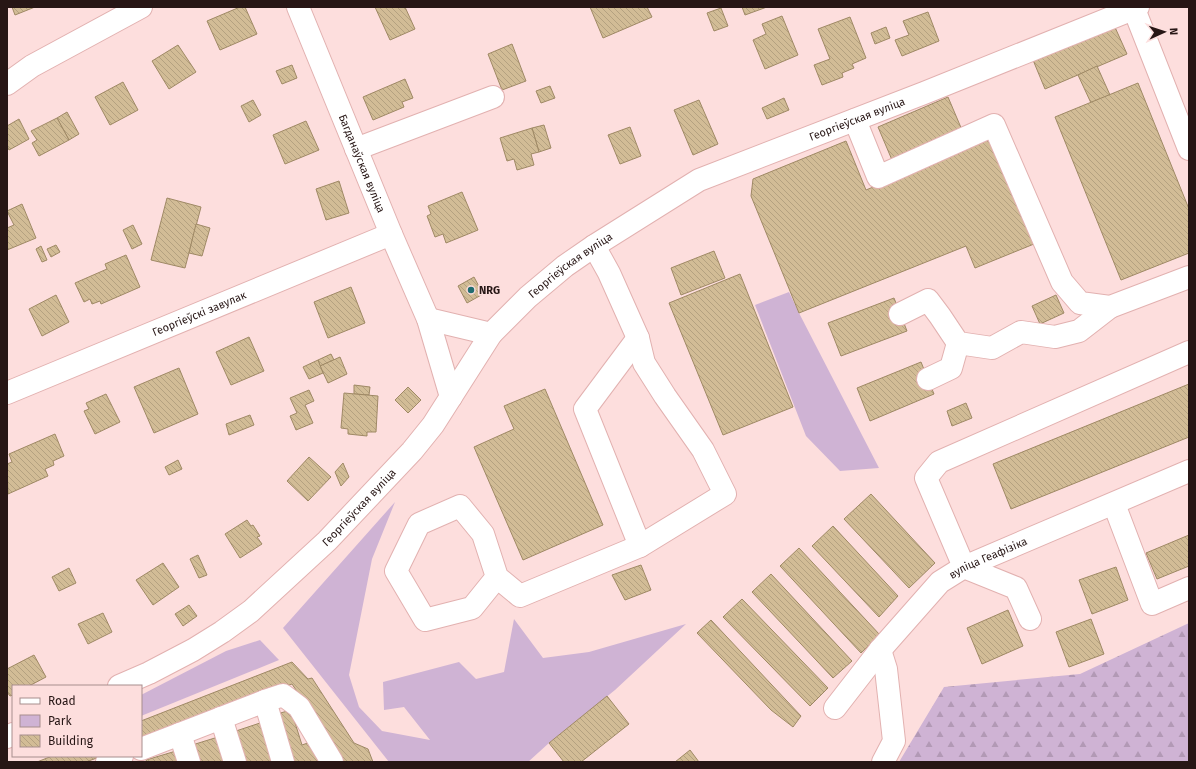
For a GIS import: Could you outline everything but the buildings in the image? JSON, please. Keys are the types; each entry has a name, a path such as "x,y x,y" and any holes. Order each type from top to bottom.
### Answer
{"street":[{"path":"7,84 32,66 141,7"},
{"name":"Багданаўская вуліца","path":"298,7 391,234 428,318 451,397"},
{"path":"1136,8 1189,149"},
{"name":"Георгіеўская вуліца","path":"121,685 149,673 193,650 222,632 251,611 327,541 412,451 434,425 491,334 528,297 565,266 594,246 699,180 855,120 1136,8"},
{"path":"356,149 493,97"},
{"path":"855,120 878,177 994,125 1062,282 1080,303 1110,307"},
{"name":"Георгіеўскі завулак","path":"7,393 391,234"},
{"path":"498,577 472,608 425,620 396,570 419,524 460,506 483,534 498,577 520,596 640,546 725,494 703,450 644,363 638,338 594,246"},
{"path":"900,314 928,300 958,343 992,348 1021,332 1055,337 1079,331 1110,307 1189,277"},
{"path":"428,318 491,334"},
{"path":"638,338 586,409 640,546"},
{"path":"928,380 951,368 958,343"},
{"path":"1030,619 1016,588 964,568 926,478 939,462 1189,352"},
{"name":"вуліца Геафізіка","path":"835,708 880,650 940,582 964,568 1189,471"},
{"path":"1114,504 1152,604 1189,588"},
{"path":"880,650 886,669 894,740 883,762"},
{"path":"142,749 283,695 299,707 332,762"},
{"path":"265,701 283,762"},
{"path":"221,718 235,762"},
{"path":"180,734 189,762"},
{"path":"106,762 119,757"}],"green space":[{"path":"789,292 879,468 840,471 806,436 755,305"},
{"path":"395,502 372,559 349,675 359,707 382,731 430,740 404,707 384,710 383,682 459,662 476,679 504,672 514,619 543,658 589,652 686,624 615,690 549,743 528,762 389,762 283,628"},
{"path":"1189,623 1189,762 899,762 944,687 1080,674"},
{"path":"260,640 279,660 142,716 142,694 226,651"}],"place":[{"name":"NRG","path":"471,290"}]}
